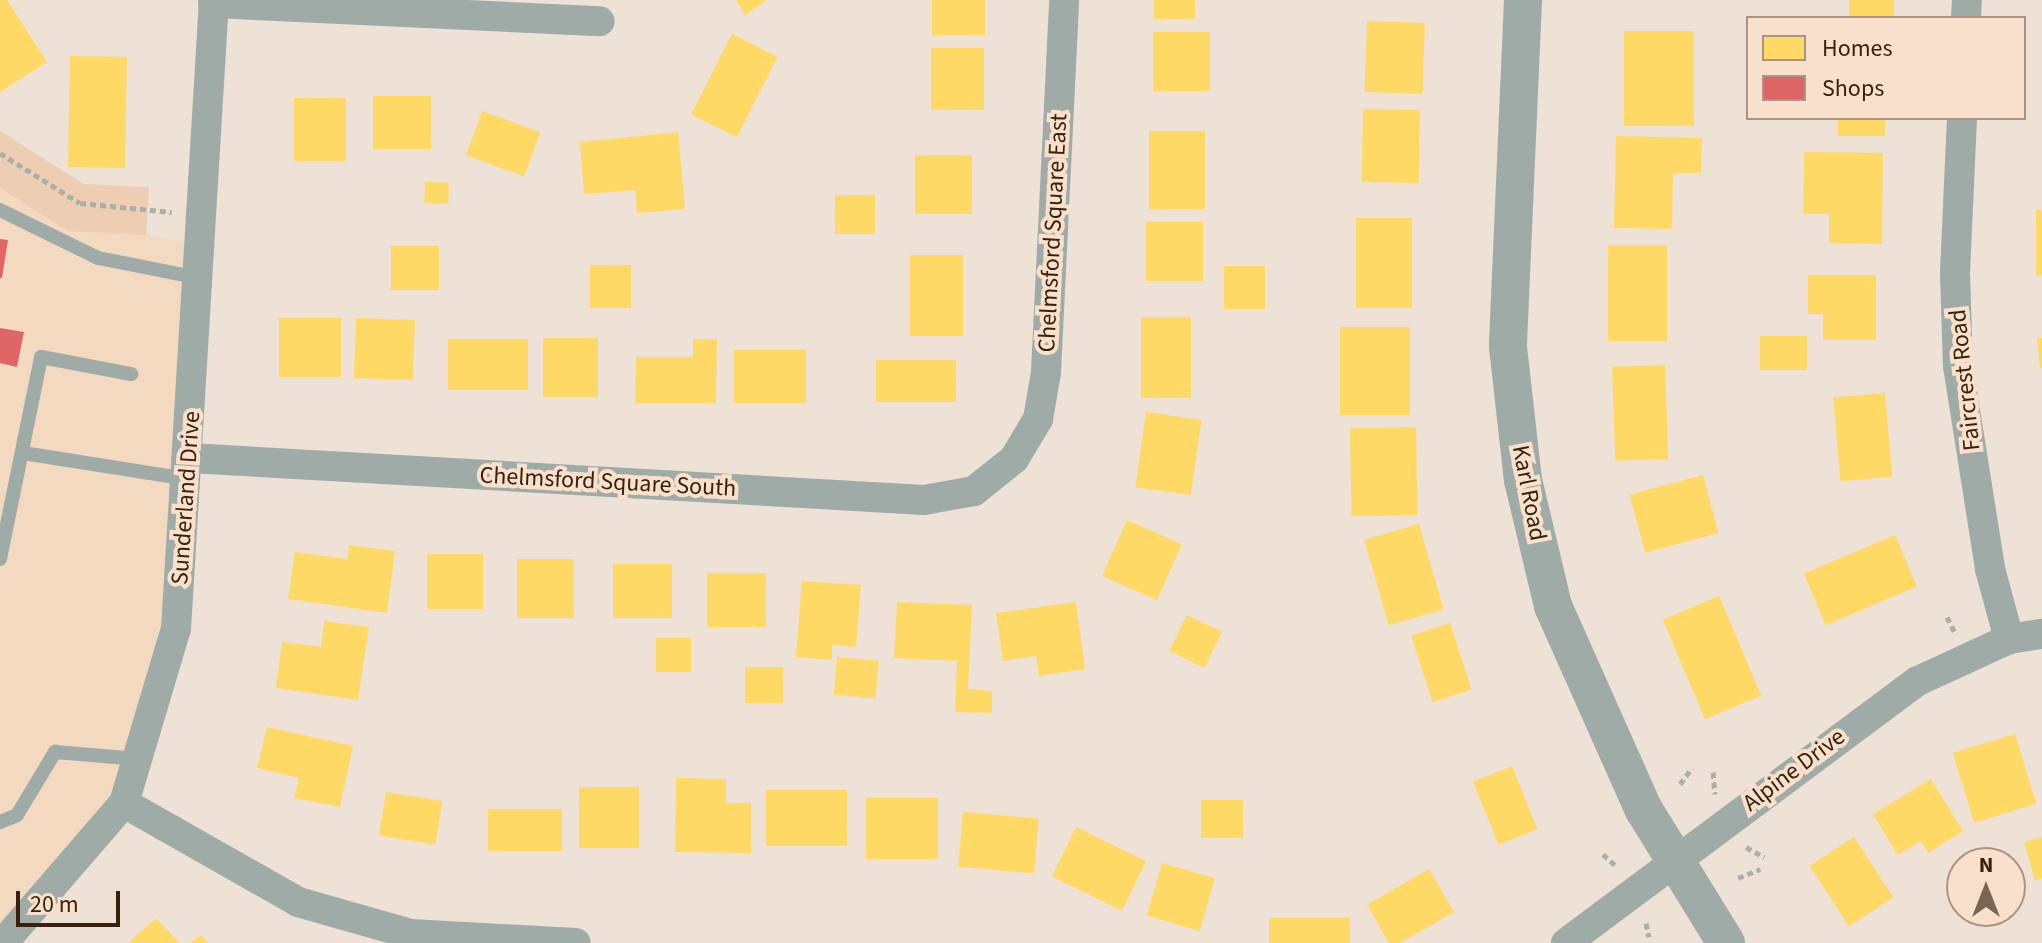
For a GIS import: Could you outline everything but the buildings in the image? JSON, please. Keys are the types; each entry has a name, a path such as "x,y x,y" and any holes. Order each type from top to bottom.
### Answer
{"street":[{"name":"Chelmsford Square East","path":"1014,459 1038,419 1046,372 1064,0"},
{"name":"Karl Road","path":"1523,0 1508,347 1523,480 1553,606 1644,810 1726,943"},
{"path":"214,2 600,21"},
{"name":"Sunderland Drive","path":"5,932 124,803 176,629 189,468 214,2"},
{"name":"Faircrest Road","path":"1962,120 1955,273 1958,366 1990,569 2009,639"},
{"name":"Chelmsford Square South","path":"189,468 924,500 974,491 1014,459"},
{"name":"Alpine Drive","path":"1566,943 1918,681 2009,639 2042,634"},
{"path":"124,803 298,902 410,934 576,943"}],"lane":[{"path":"0,210 98,258 199,278"},
{"path":"0,559 41,357 131,374"},
{"path":"23,453 189,468"},
{"path":"0,822 17,815 55,752 138,759"}],"path":[{"path":"0,153 80,203 202,215"},
{"path":"1680,784 1692,768"},
{"path":"1713,772 1715,794"},
{"path":"1746,847 1764,857"},
{"path":"1603,854 1615,865"},
{"path":"1738,878 1760,869"}],"shaded area":[{"path":"0,131 84,184 149,187 146,235 67,231 0,188"},
{"path":"0,188 67,231 146,235 206,246 183,626 161,734 116,825 23,943 0,943"}]}
